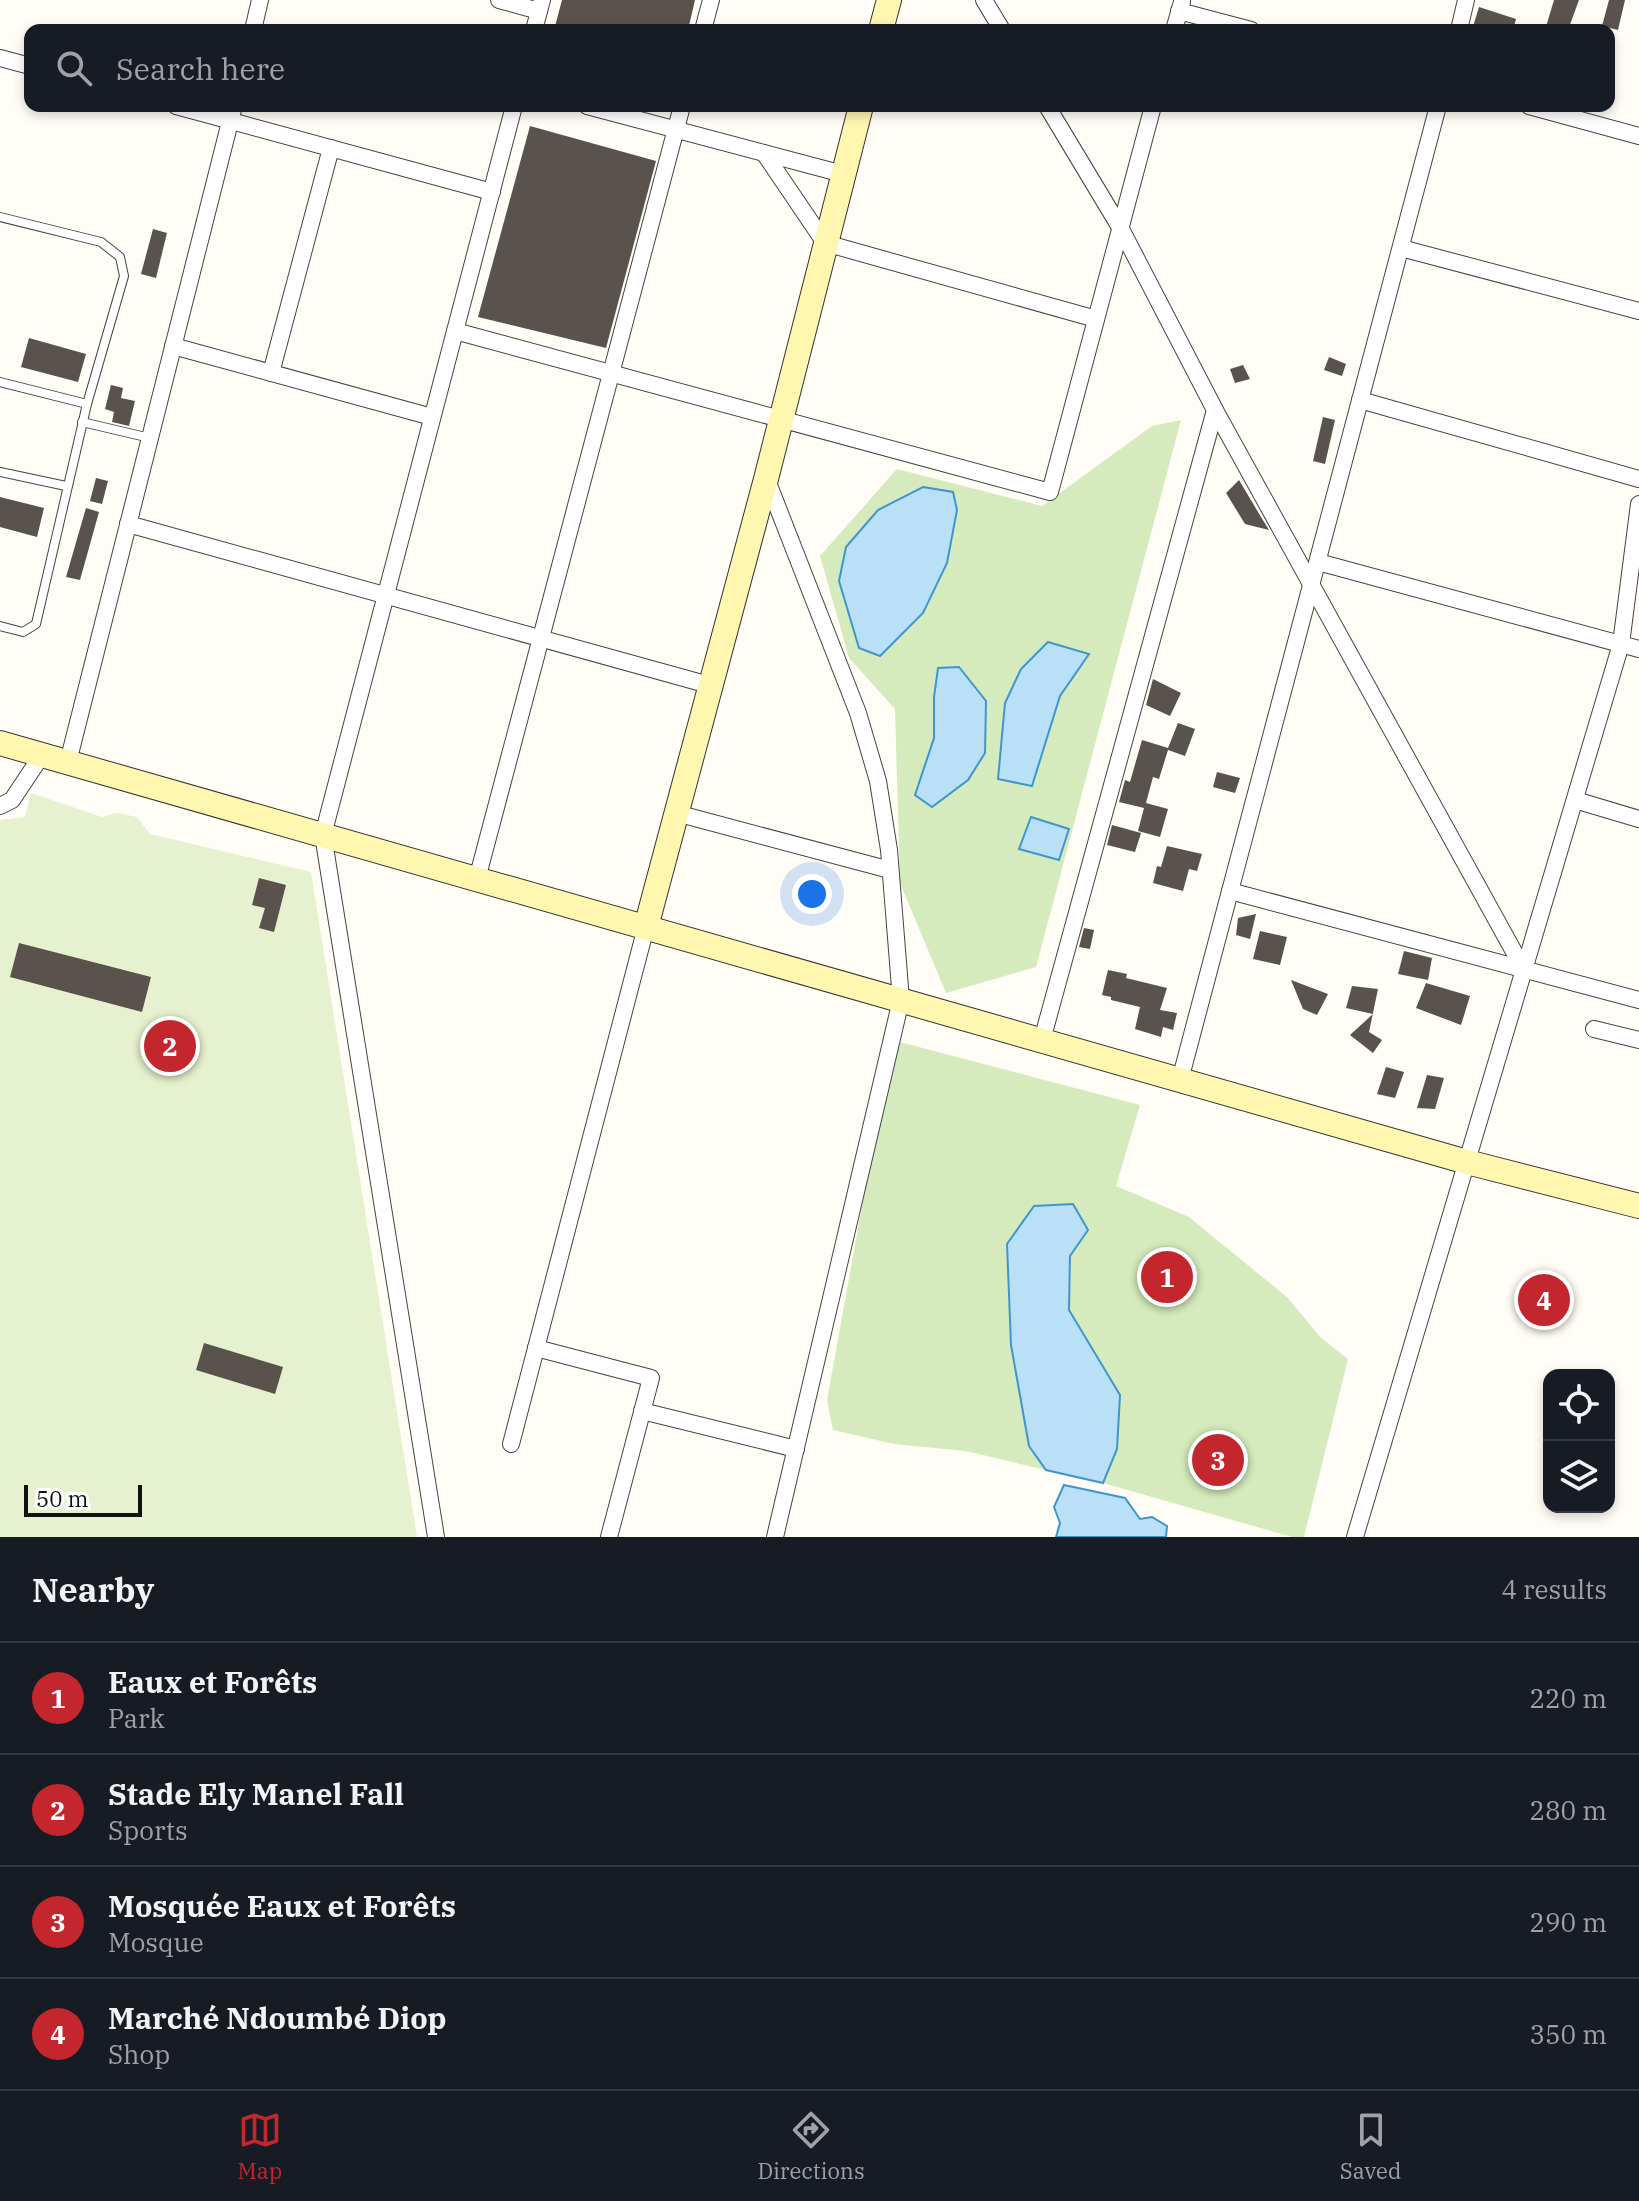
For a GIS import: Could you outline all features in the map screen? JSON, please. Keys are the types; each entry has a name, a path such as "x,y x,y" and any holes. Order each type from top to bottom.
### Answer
{"street":[{"path":"254,24 260,0"},
{"path":"499,0 541,5"},
{"path":"705,24 711,0"},
{"path":"883,24 889,0"},
{"path":"984,0 998,24"},
{"path":"1460,24 1466,0"},
{"path":"1181,5 1234,24"},
{"path":"0,58 24,64"},
{"path":"436,1537 323,835 512,112"},
{"path":"609,112 843,174"},
{"path":"477,879 680,112"},
{"path":"511,1444 709,685 766,479 859,112"},
{"path":"1051,112 1121,229 1215,410 1524,970"},
{"path":"455,331 1050,492 1151,112"},
{"path":"1180,1080 1436,112"},
{"path":"1551,112 1639,136"},
{"path":"68,762 232,113 331,148 492,192"},
{"path":"271,373 331,148"},
{"path":"764,153 825,243 1096,319"},
{"path":"1401,248 1639,311"},
{"path":"173,346 432,417"},
{"path":"1360,400 1639,479"},
{"path":"1042,1040 1215,410"},
{"path":"766,479 858,713 878,781 890,870 901,1000 775,1537"},
{"path":"1355,1537 1621,644 1639,504"},
{"path":"128,524 709,685"},
{"path":"1318,562 1639,649"},
{"path":"0,743 1467,1162 1639,1206"},
{"path":"0,806 12,800 42,755"},
{"path":"1575,800 1639,819"},
{"path":"676,813 890,870"},
{"path":"1230,891 1639,1000"},
{"path":"1594,1029 1639,1040"},
{"path":"536,1348 651,1378 609,1537"},
{"path":"642,1411 796,1449"}],"lane":[{"path":"0,217 101,242 120,257 124,276 82,422 36,624 23,632 0,626"},
{"path":"0,382 87,404"},
{"path":"82,422 150,438"},
{"path":"0,472 66,486"}],"green space":[{"path":"1181,420 1036,967 946,993 900,883 895,709 849,658 820,556 897,469 1042,506 1152,426"},
{"path":"31,793 102,817 117,813 137,817 150,834 311,872 417,1537 0,1537 0,820 25,817"},
{"path":"892,1040 1140,1105 1116,1186 1189,1217 1288,1298 1320,1337 1348,1359 1304,1537 1292,1537 1103,1483 1117,1449 1120,1395 1069,1310 1073,1204 1034,1206 1007,1244 1029,1446 1046,1470 966,1451 894,1444 833,1430 827,1400"}],"water":[{"path":"923,487 953,492 957,510 947,563 923,613 880,656 859,648 839,581 846,547 878,510"},
{"path":"1048,642 1089,654 1060,696 1032,786 998,779 1005,703 1021,669"},
{"path":"959,667 986,701 985,753 968,780 932,807 915,795 934,738 938,668"},
{"path":"1031,817 1069,829 1059,860 1019,849"},
{"path":"1073,1204 1088,1230 1070,1256 1069,1310 1120,1395 1117,1449 1103,1483 1046,1470 1029,1446 1011,1345 1007,1244 1034,1206"},
{"path":"1064,1485 1125,1498 1140,1519 1152,1517 1167,1526 1166,1537 1056,1537 1060,1523 1054,1507"}],"building":[{"path":"562,0 695,0 689,24 556,24"},
{"path":"1554,0 1579,0 1570,24 1547,24"},
{"path":"1609,0 1625,0 1618,30 1615,24 1603,24"},
{"path":"1479,7 1516,19 1515,24 1474,24"},
{"path":"530,126 656,161 606,348 478,317"},
{"path":"153,229 167,233 156,278 141,274"},
{"path":"29,338 86,354 78,382 21,367"},
{"path":"1329,357 1346,364 1342,376 1324,370"},
{"path":"1243,365 1250,379 1235,383 1230,369"},
{"path":"111,385 123,388 121,398 135,401 129,426 112,422 114,412 105,409"},
{"path":"1323,417 1335,420 1325,464 1313,461"},
{"path":"96,478 108,481 102,504 90,501"},
{"path":"1239,480 1269,530 1245,524 1226,493"},
{"path":"0,497 44,508 37,537 0,527"},
{"path":"86,508 99,512 80,580 66,577"},
{"path":"1153,679 1181,693 1170,716 1146,705"},
{"path":"1178,723 1195,729 1185,756 1168,750 1159,779 1153,777 1146,803 1168,809 1160,837 1138,831 1144,808 1119,802 1125,780 1130,782 1142,740 1168,748"},
{"path":"1217,772 1240,778 1235,793 1213,787"},
{"path":"1112,825 1141,833 1135,852 1107,845"},
{"path":"1167,846 1202,854 1197,871 1189,869 1183,891 1153,883"},
{"path":"259,878 286,885 274,932 259,928 265,908 252,905"},
{"path":"1256,914 1250,939 1236,935 1238,918"},
{"path":"1084,928 1094,930 1090,949 1079,947"},
{"path":"1260,931 1287,937 1280,965 1253,959"},
{"path":"19,943 151,977 142,1012 10,977"},
{"path":"1404,951 1432,958 1428,980 1398,974"},
{"path":"1108,970 1167,988 1160,1010 1177,1013 1173,1030 1163,1027 1161,1037 1135,1029 1140,1007 1102,995"},
{"path":"1291,980 1328,994 1317,1015 1303,1009"},
{"path":"1426,983 1470,996 1461,1025 1416,1008"},
{"path":"1352,986 1378,989 1373,1014 1346,1008"},
{"path":"1373,1014 1369,1032 1382,1040 1373,1053 1350,1035"},
{"path":"1386,1067 1404,1072 1395,1098 1377,1094"},
{"path":"1427,1075 1444,1078 1435,1109 1417,1108"},
{"path":"204,1343 283,1367 275,1394 196,1370"}],"place":[{"name":"Stade Ely Manel Fall","path":"170,1046"},
{"name":"Eaux et Forêts","path":"1167,1277"},
{"name":"Marché Ndoumbé Diop","path":"1544,1300"},
{"name":"Mosquée Eaux et Forêts","path":"1218,1460"}]}
